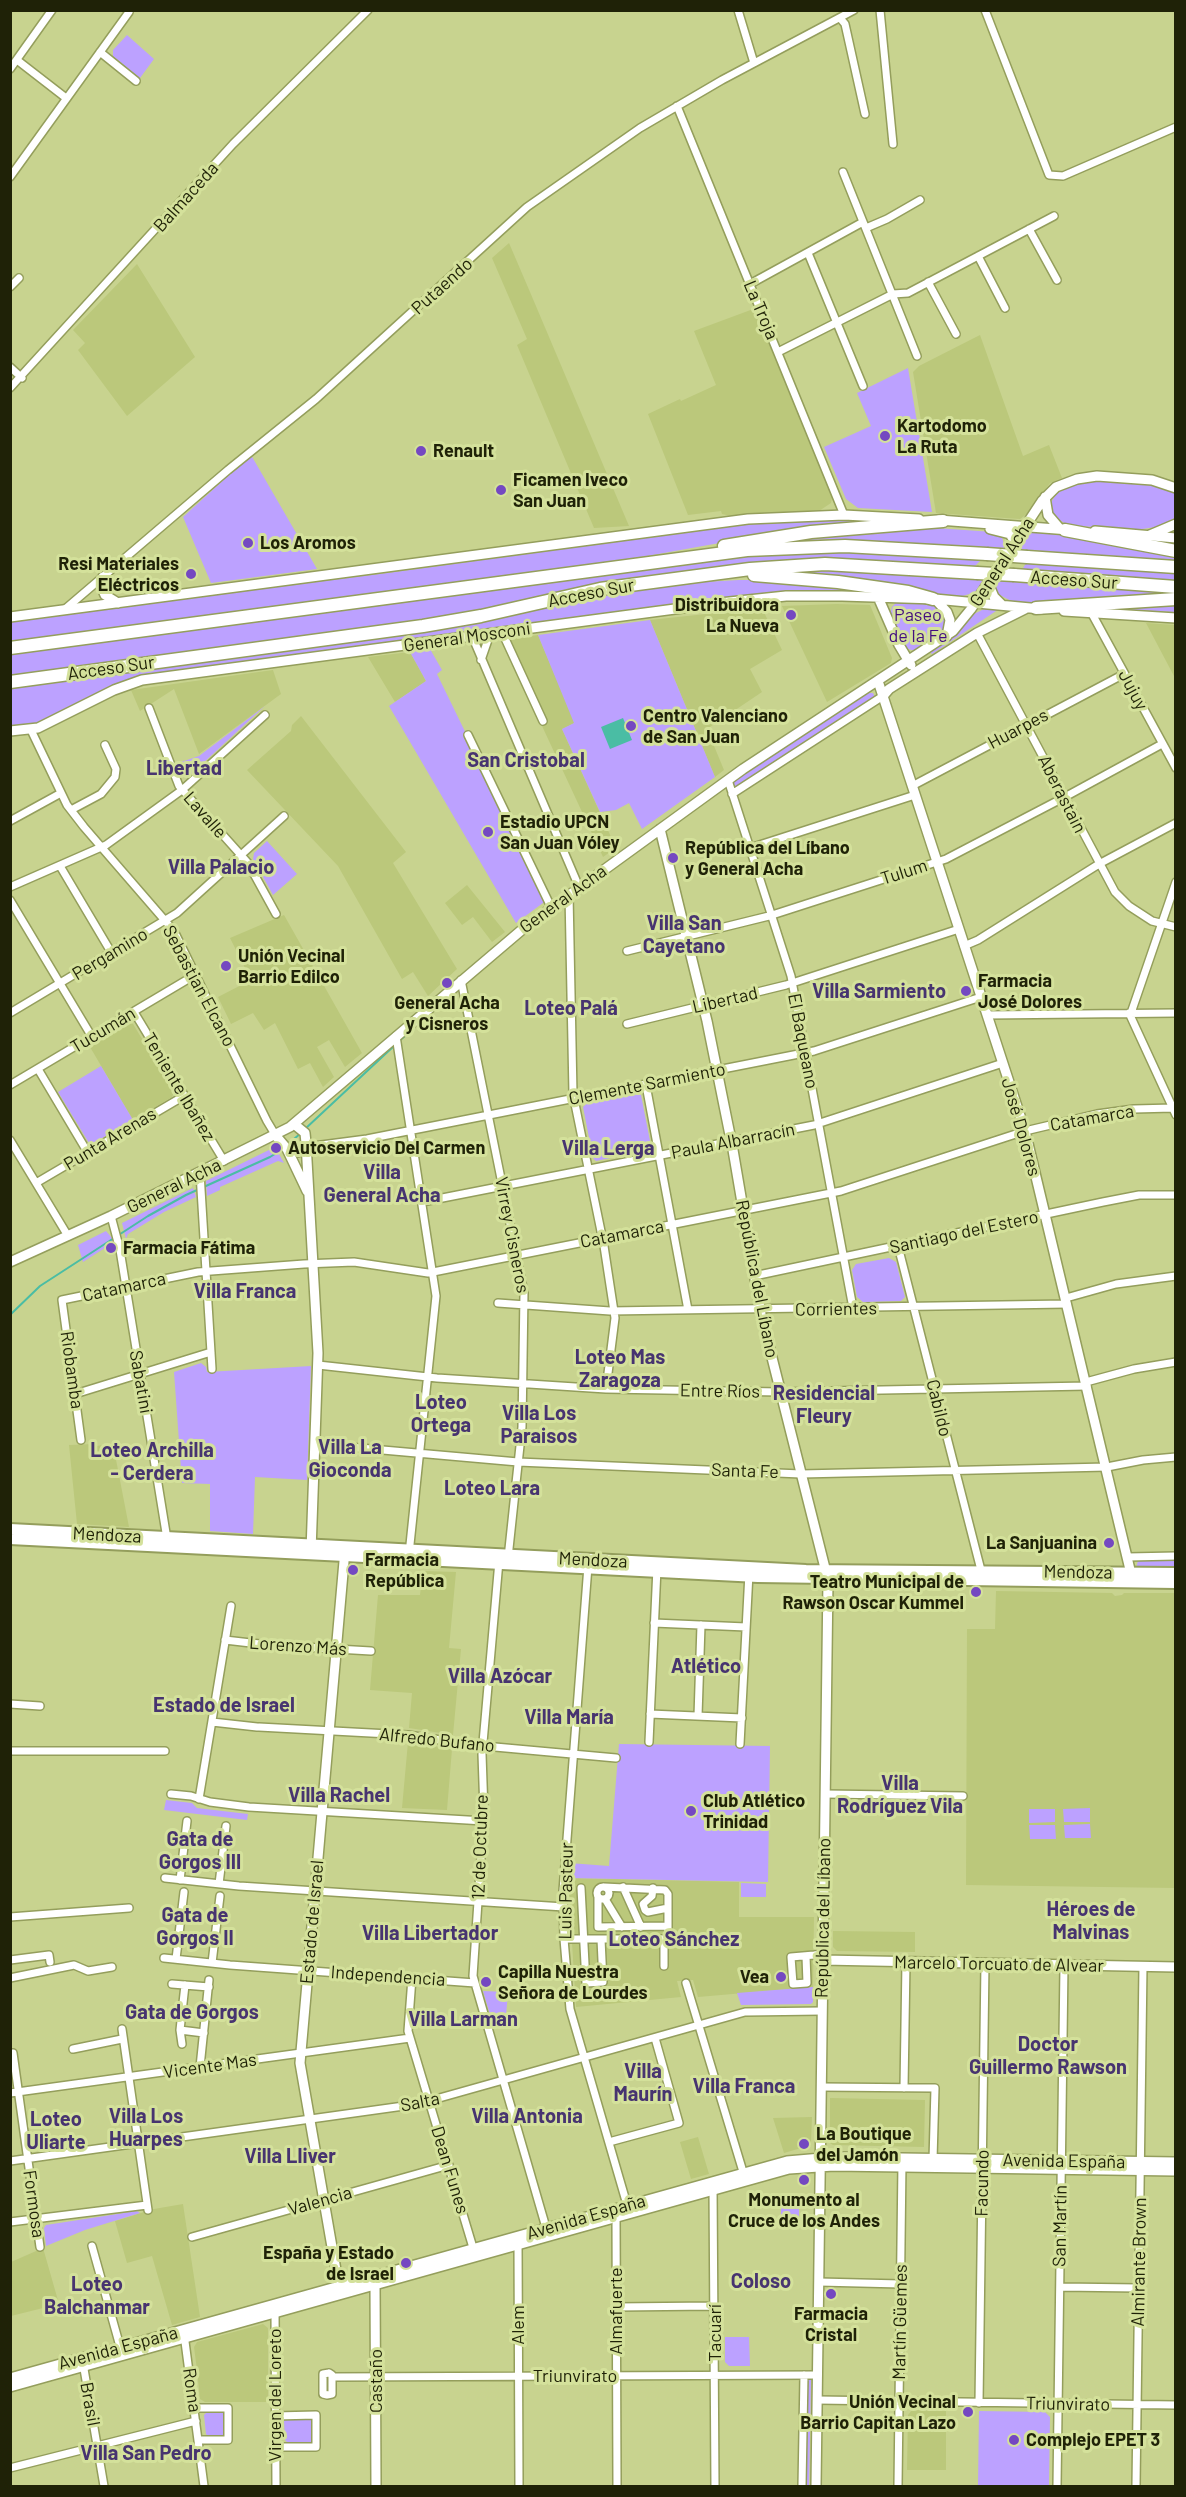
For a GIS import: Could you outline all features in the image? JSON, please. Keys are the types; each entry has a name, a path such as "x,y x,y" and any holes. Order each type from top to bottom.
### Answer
{"highway":[{"path":"648,563 776,537 944,520"},
{"path":"1062,530 1176,551"},
{"name":"Acceso Sur","path":"10,648 747,550 814,546 884,547 1176,567"},
{"name":"Acceso Sur","path":"10,682 438,624 600,589 780,566 825,564 1176,587"},
{"path":"708,574 816,579 908,592 934,599"},
{"path":"1032,608 1176,599"}],"main road":[{"name":"Mendoza","path":"10,1529 168,1543"},
{"name":"Mendoza","path":"10,1539 168,1543 589,1565 967,1581 1132,1578 1176,1573"},
{"name":"Mendoza","path":"826,1575 980,1571 1132,1578 1176,1583"}],"street":[{"path":"10,69 52,10"},
{"name":"Balmaceda","path":"10,388 22,378 233,144 368,10"},
{"path":"738,10 754,63"},
{"path":"880,10 893,144"},
{"path":"985,10 1049,175 1063,176 1176,127"},
{"path":"10,177 129,12"},
{"name":"Putaendo","path":"64,610 228,470 316,399 527,207 640,128 676,106 849,12"},
{"path":"840,18 845,24 865,114"},
{"path":"100,51 136,81"},
{"path":"17,60 66,98"},
{"name":"La Troja","path":"676,106 844,515"},
{"path":"843,172 917,356"},
{"path":"750,284 864,225 887,219 920,200"},
{"path":"778,352 893,294 908,293 1054,216"},
{"path":"1029,229 1057,280"},
{"path":"808,253 863,386"},
{"path":"978,256 1005,308"},
{"path":"10,287 19,278"},
{"path":"928,282 956,334"},
{"path":"10,367 22,378"},
{"name":"General Acha","path":"10,1262 200,1173 276,1136 294,1124 460,980 579,886 728,780 947,636 961,623 975,603 1012,538 1024,527 1045,496 1064,483 1086,477 1152,480 1176,488"},
{"path":"1045,496 1048,515 1062,530"},
{"path":"10,617 748,519 844,515 995,530 1012,538"},
{"path":"944,520 1176,537"},
{"path":"996,524 1012,538"},
{"path":"1149,536 1176,524"},
{"path":"103,577 104,591 111,600 118,603"},
{"path":"988,582 994,597 1002,605"},
{"name":"General Mosconi","path":"10,731 30,729 46,724 124,686 142,680 774,597 934,599 1176,618"},
{"path":"878,597 899,645 916,672"},
{"path":"934,599 945,608 948,616 950,627 947,636"},
{"name":"General Acha","path":"732,794 977,633 1032,608"},
{"name":"Jujuy","path":"1091,612 1176,768"},
{"path":"502,632 543,722"},
{"name":"Aberastain","path":"977,633 1115,892 1129,906 1152,921 1176,927"},
{"path":"481,660 490,634"},
{"path":"471,636 579,886"},
{"name":"Huarpes","path":"750,848 914,790 1027,724 1124,674"},
{"name":"José Dolores","path":"878,681 1024,1131 1132,1578"},
{"name":"Lavalle","path":"149,708 182,790 248,864 276,914"},
{"path":"10,887 101,847 182,790 265,715"},
{"name":"Sebastian Elcano","path":"30,729 71,810 174,931 270,1128 287,1149 309,1196"},
{"path":"468,735 551,907"},
{"name":"Tulum","path":"627,951 771,915 937,861 1063,798 1162,744"},
{"path":"71,810 101,794 115,777 116,771 105,745"},
{"name":"El Baqueano","path":"728,780 792,983 853,1308"},
{"path":"10,821 62,793"},
{"name":"Pergamino","path":"10,1013 177,913 284,816"},
{"path":"964,946 978,940 1099,864 1176,823"},
{"name":"República del Líbano","path":"660,829 717,1071 760,1310 826,1575 816,2487"},
{"path":"60,866 111,952"},
{"path":"1174,1112 1130,1013 1176,882"},
{"path":"569,894 574,1099 602,1238 615,1318 606,1389"},
{"path":"10,900 92,1037"},
{"name":"Libertad","path":"627,1024 792,983 959,929"},
{"name":"Tucumán","path":"10,1085 195,975"},
{"name":"Virrey Cisneros","path":"460,980 524,1293 523,1383 518,1462 503,1560"},
{"name":"Clemente Sarmiento","path":"287,1149 297,1153 306,1148 411,1130 806,1053 981,997"},
{"name":"Teniente Ibañez","path":"134,1012 224,1161"},
{"path":"987,1015 1176,1013"},
{"path":"396,1036 436,1296 408,1555"},
{"name":"Paula Albarracín","path":"422,1202 819,1124 1003,1064"},
{"path":"38,1069 88,1153"},
{"path":"645,1085 688,1310"},
{"name":"Punta Arenas","path":"36,1183 184,1096"},
{"name":"Catamarca","path":"62,1300 206,1271 354,1262 433,1272 832,1193 1024,1131 1097,1114 1134,1109 1174,1112"},
{"name":"Sebastian Elcano","path":"294,1124 304,1133 306,1148 318,1365 311,1550"},
{"path":"10,1140 68,1236"},
{"path":"200,1173 212,1369"},
{"name":"Santiago del Estero","path":"754,1276 1139,1195 1176,1195"},
{"name":"Sabatini","path":"111,1216 120,1250 168,1543"},
{"name":"Cabildo","path":"898,1245 980,1571 987,1581"},
{"name":"Corrientes","path":"498,1303 614,1311 914,1307 1066,1301 1116,1284 1176,1275"},
{"name":"Riobamba","path":"62,1300 81,1440"},
{"path":"75,1394 211,1352"},
{"name":"Entre Ríos","path":"318,1365 427,1377 606,1389 780,1392 1086,1384 1134,1369 1176,1362"},
{"name":"Santa Fe","path":"315,1444 518,1462 801,1473 1107,1467 1176,1457"},
{"name":"Estado de Israel","path":"340,2291 300,2063 344,1552"},
{"path":"1128,1557 1176,1556"},
{"name":"12 de Octubre","path":"503,1560 482,1746 484,1821 473,1976 547,2232"},
{"name":"Luis Pasteur","path":"589,1565 563,1891 564,1939 570,2009 628,2210"},
{"path":"648,1742 657,1568"},
{"path":"967,1581 980,1571"},
{"path":"741,1744 749,1572"},
{"path":"199,1798 231,1606"},
{"path":"654,1623 746,1627"},
{"path":"698,1716 701,1625"},
{"name":"Lorenzo Más","path":"225,1640 370,1651"},
{"path":"10,1704 40,1706"},
{"path":"650,1714 742,1718"},
{"path":"577,1719 609,1722"},
{"name":"Alfredo Bufano","path":"212,1722 258,1727 408,1735 482,1746 616,1758"},
{"path":"10,1751 165,1751"},
{"path":"171,1794 249,1807 484,1821"},
{"path":"825,1794 963,1796"},
{"path":"180,1880 187,1821"},
{"path":"219,1884 226,1826"},
{"path":"165,1878 239,1886 564,1907"},
{"path":"622,1927 597,1890 604,1887 662,1888 667,1892 668,1939 664,1944 664,1966"},
{"path":"623,1887 641,1927"},
{"path":"581,1888 586,1983 603,1982 601,1939"},
{"path":"653,1888 652,1896 643,1904 645,1910 648,1912 668,1908"},
{"path":"176,1959 184,1892"},
{"path":"212,1963 220,1896"},
{"path":"601,1898 598,1927 668,1926"},
{"path":"10,1917 129,1908"},
{"path":"564,1939 668,1939"},
{"path":"10,1960 49,1955 50,1962"},
{"path":"806,1956 823,1957"},
{"name":"Marcelo Torcuato de Alvear","path":"823,1957 906,1962 1176,1967"},
{"name":"Independencia","path":"164,1958 475,1983"},
{"path":"904,2088 906,1962"},
{"name":"Facundo","path":"979,2403 985,1963"},
{"path":"10,1977 74,1965 87,1971 112,1967"},
{"name":"San Martín","path":"1057,2487 1064,1965"},
{"name":"Almirante Brown","path":"1136,2487 1143,1966"},
{"name":"Dean Funes","path":"412,1978 408,2031 474,2253"},
{"path":"686,1983 744,2176"},
{"path":"172,1984 209,1984 200,2067"},
{"path":"182,2044 180,2030 185,1985"},
{"name":"Salta","path":"10,2161 429,2102 745,2012 822,2011"},
{"path":"10,2222 148,2208 122,2029"},
{"path":"180,2030 204,2033"},
{"name":"Vicente Mas","path":"15,2093 410,2038"},
{"path":"609,2142 679,2122 655,2038"},
{"path":"73,2049 122,2039"},
{"name":"Formosa","path":"14,2053 15,2093 28,2158 40,2247"},
{"path":"821,2087 935,2088 933,2163"},
{"name":"Avenida España","path":"10,2387 83,2362 744,2176 820,2162 1140,2166 1176,2162"},
{"name":"Martín Güemes","path":"898,2487 902,2163"},
{"name":"Valencia","path":"192,2237 448,2165"},
{"name":"Avenida España","path":"1140,2166 1176,2171"},
{"name":"Tacuarí","path":"713,2185 715,2487"},
{"name":"Almafuerte","path":"616,2213 617,2487"},
{"name":"Alem","path":"518,2241 519,2487"},
{"path":"92,2246 122,2351"},
{"name":"Castaño","path":"375,2281 376,2487"},
{"path":"819,2282 901,2284"},
{"path":"1060,2287 1139,2288"},
{"path":"616,2307 714,2306"},
{"name":"Virgen del Loreto","path":"275,2309 276,2487"},
{"name":"Roma","path":"184,2334 204,2487"},
{"name":"Avenida España","path":"10,2378 83,2362"},
{"name":"Brasil","path":"83,2362 104,2487"},
{"path":"802,2487 804,2375"},
{"name":"Triunvirato","path":"332,2377 818,2375"},
{"name":"Triunvirato","path":"817,2400 1176,2405"},
{"path":"194,2408 228,2408 228,2440 198,2440"},
{"path":"275,2416 316,2415 316,2447 276,2447"},
{"path":"10,2468 196,2421"}],"shaded area":[{"path":"509,243 629,526 594,528 517,345 527,339 492,258"},
{"path":"137,264 195,357 127,416 78,350 85,343 73,330"},
{"path":"756,308 833,493 831,503 819,511 735,517 722,514 721,511 688,515 648,414 716,385 694,331"},
{"path":"980,335 1023,456 1049,445 1062,478 1050,483 1028,513 1020,519 936,513 913,372 919,366"},
{"path":"870,605 892,658 891,663 827,702 782,606"},
{"path":"762,608 782,650 750,669 762,692 707,729 724,770 715,777 650,620"},
{"path":"1146,623 1175,625 1175,678"},
{"path":"538,635 575,723 562,729 616,848 603,857 502,640"},
{"path":"410,652 426,681 395,702 368,657"},
{"path":"273,670 281,694 199,754 174,689 140,711 131,690"},
{"path":"301,716 406,852 393,863 457,969 428,996 413,972 402,979 338,866 247,770 291,731 292,725"},
{"path":"467,885 505,932 492,942 473,917 462,925 445,903"},
{"path":"284,915 362,1053 345,1067 329,1040 317,1047 334,1077 323,1087 310,1063 298,1069 275,1023 264,1030 253,1013 231,1024 218,997 251,980 230,938"},
{"path":"130,1023 133,1024 174,1092 172,1097 133,1120 90,1047"},
{"path":"95,1444 96,1446 113,1444 129,1527 77,1524 69,1445"},
{"path":"423,1571 456,1572 449,1648 461,1649 453,1735 409,1728 412,1693 370,1690 378,1595 420,1595"},
{"path":"996,1591 1112,1593 1115,1596 1124,1593 1175,1593 1175,1888 966,1885 967,1629 995,1629"},
{"path":"408,1742 452,1749 447,1810 402,1808"},
{"path":"568,1878 739,1882 739,1917 814,1917 813,1987 698,1997 693,1980 677,1981 681,1997 576,2007"},
{"path":"833,1931 915,1932 915,1952 837,1951 833,1947"},
{"path":"830,2098 925,2100 924,2147 833,2145 830,2143"},
{"path":"812,2117 811,2142 808,2146 784,2153 773,2118"},
{"path":"698,2137 709,2174 691,2179 680,2142"},
{"path":"183,2204 200,2317 172,2325 152,2256 127,2263 115,2221 154,2209"},
{"path":"43,2248 59,2304 11,2316 11,2262"},
{"path":"263,2324 268,2328 268,2402 205,2402 200,2399 194,2347 197,2342"},
{"path":"912,2410 946,2411 946,2470 907,2470 908,2415"}],"green space":[{"path":"127,35 154,59 140,78 113,56 113,50"},
{"name":"Kartodomo La Ruta","path":"908,368 932,512 858,508 846,499 824,447 871,426 857,393"},
{"name":"Los Aromos","path":"251,455 317,569 211,583 183,517"},
{"path":"1097,481 1149,485 1175,492 1175,518 1156,527 1135,530 1067,525 1051,514 1050,504 1057,493 1070,486"},
{"path":"820,519 890,520 742,539 647,556 409,590 11,641 10,621 739,525"},
{"path":"922,527 993,532 1002,537 1005,548 832,539 750,543"},
{"path":"1046,531 1175,553 1175,562 1017,549 1029,533"},
{"path":"807,550 982,559 974,567 728,566 587,586 479,613 11,676 11,653"},
{"path":"1027,562 1175,573 1175,581 1021,571"},
{"path":"834,571 984,580 976,592 956,598 782,572"},
{"path":"784,580 876,593 798,591 734,596 143,676 113,686 41,722 11,726 11,688 419,633 475,624 578,600 687,583"},
{"path":"996,580 1175,592 1175,597 1015,603 998,594 994,587"},
{"name":"Paseo de la Fe","path":"908,601 935,604 946,618 945,630 940,636 915,651 905,648 890,615 896,603"},
{"path":"1175,603 1175,612 1081,607"},
{"path":"986,608 1003,609 996,611 932,654 930,652 952,637 972,615"},
{"name":"Centro Valenciano de San Juan","path":"650,620 715,777 642,829 629,803 616,810 600,812 562,729 574,723 538,635"},
{"name":"Estadio UPCN San Juan Vóley","path":"430,649 442,670 437,674 547,900 516,923 389,706 426,681 410,652"},
{"path":"867,693 873,693 875,698 734,789 731,783"},
{"path":"265,706 188,777 183,776 178,763 199,756"},
{"path":"267,841 297,874 273,895 253,859 254,853"},
{"path":"101,1066 133,1120 92,1144 89,1143 58,1092"},
{"path":"638,1093 641,1095 651,1146 648,1150 596,1161 593,1158 583,1107 586,1104"},
{"path":"275,1147 284,1163 278,1161 220,1187 220,1190 207,1196 206,1181"},
{"path":"193,1188 196,1197 164,1212 128,1234 126,1239 122,1223"},
{"path":"106,1231 112,1238 114,1248 108,1246 83,1262 78,1245"},
{"path":"889,1258 896,1262 905,1297 901,1301 863,1302 857,1297 852,1270 856,1264"},
{"path":"201,1363 206,1367 207,1372 311,1366 307,1480 255,1477 253,1534 210,1531 210,1484 182,1483 174,1372"},
{"path":"1138,1561 1175,1561 1175,1570 1136,1568"},
{"name":"Club Atlético Trinidad","path":"619,1744 770,1746 768,1882 568,1878 569,1863 609,1866"},
{"path":"166,1800 192,1803 197,1808 248,1814 247,1820 164,1810"},
{"path":"1090,1808 1090,1822 1064,1822 1063,1809"},
{"path":"1029,1809 1055,1809 1055,1822 1029,1823"},
{"path":"1090,1824 1091,1838 1065,1838 1064,1825"},
{"path":"1029,1825 1055,1825 1056,1839 1030,1839"},
{"path":"741,1883 766,1884 766,1897 741,1897"},
{"path":"813,1987 811,2004 741,2005 737,1993"},
{"path":"483,1991 508,1992 506,2016 491,2018"},
{"path":"781,2194 795,2194 799,2199 799,2222 781,2223"},
{"path":"137,2211 140,2213 85,2230 46,2246 44,2228 46,2225"},
{"path":"725,2337 749,2337 750,2366 729,2366 725,2362"},
{"path":"808,2380 811,2380 809,2486 806,2486"},
{"name":"Complejo EPET 3","path":"979,2411 1045,2412 1050,2417 1049,2486 978,2486"},
{"path":"207,2412 224,2413 225,2433 222,2437 209,2437 206,2434 204,2415"},
{"path":"287,2419 313,2421 313,2440 311,2442 287,2442 284,2421"}],"water":[{"path":"623,718 632,740 610,749 601,727"}],"waterway":[{"path":"399,1041 405,1036"},
{"path":"305,1129 395,1045"},
{"path":"287,1145 301,1133"},
{"path":"10,1315 40,1286 148,1216 186,1195 283,1149"}],"place":[{"name":"Kartodomo La Ruta","path":"885,436"},
{"name":"Renault","path":"421,451"},
{"name":"Ficamen Iveco San Juan","path":"501,490"},
{"name":"Los Aromos","path":"248,543"},
{"name":"Resi Materiales Eléctricos","path":"191,574"},
{"name":"Distribuidora La Nueva","path":"791,615"},
{"name":"Centro Valenciano de San Juan","path":"631,726"},
{"name":"Estadio UPCN San Juan Vóley","path":"488,832"},
{"name":"República del Líbano y General Acha","path":"673,858"},
{"name":"Unión Vecinal Barrio Edilco","path":"226,966"},
{"name":"General Acha y Cisneros","path":"447,983"},
{"name":"Farmacia José Dolores","path":"966,991"},
{"name":"Autoservicio Del Carmen","path":"276,1148"},
{"name":"Farmacia Fátima","path":"111,1248"},
{"name":"La Sanjuanina","path":"1109,1543"},
{"name":"Farmacia República","path":"353,1570"},
{"name":"Teatro Municipal de Rawson Oscar Kummel","path":"976,1592"},
{"name":"Club Atlético Trinidad","path":"691,1811"},
{"name":"Vea","path":"781,1977"},
{"name":"Capilla Nuestra Señora de Lourdes","path":"486,1982"},
{"name":"La Boutique del Jamón","path":"804,2144"},
{"name":"Monumento al Cruce de los Andes","path":"804,2180"},
{"name":"España y Estado de Israel","path":"406,2263"},
{"name":"Farmacia Cristal","path":"831,2294"},
{"name":"Unión Vecinal Barrio Capitan Lazo","path":"968,2412"},
{"name":"Complejo EPET 3","path":"1014,2440"}],"district":[{"name":"San Cristobal","path":"526,760"},
{"name":"Libertad","path":"184,768"},
{"name":"Villa Palacio","path":"221,867"},
{"name":"Villa San Cayetano","path":"684,934"},
{"name":"Villa Sarmiento","path":"879,991"},
{"name":"Loteo Palá","path":"571,1008"},
{"name":"Villa Lerga","path":"608,1148"},
{"name":"Villa General Acha","path":"382,1184"},
{"name":"Villa Franca","path":"245,1291"},
{"name":"Loteo Mas Zaragoza","path":"620,1368"},
{"name":"Residencial Fleury","path":"824,1404"},
{"name":"Loteo Ortega","path":"441,1414"},
{"name":"Villa Los Paraisos","path":"539,1424"},
{"name":"Villa La Gioconda","path":"350,1458"},
{"name":"Loteo Archilla - Cerdera","path":"152,1462"},
{"name":"Loteo Lara","path":"492,1488"},
{"name":"Atlético","path":"706,1666"},
{"name":"Villa Azócar","path":"500,1676"},
{"name":"Estado de Israel","path":"224,1705"},
{"name":"Villa María","path":"569,1717"},
{"name":"Villa Rodríguez Vila","path":"900,1794"},
{"name":"Villa Rachel","path":"339,1795"},
{"name":"Gata de Gorgos III","path":"200,1850"},
{"name":"Héroes de Malvinas","path":"1091,1920"},
{"name":"Gata de Gorgos II","path":"195,1926"},
{"name":"Villa Libertador","path":"430,1933"},
{"name":"Loteo Sánchez","path":"674,1939"},
{"name":"Gata de Gorgos","path":"192,2012"},
{"name":"Villa Larman","path":"463,2019"},
{"name":"Doctor Guillermo Rawson","path":"1048,2056"},
{"name":"Villa Maurín","path":"643,2082"},
{"name":"Villa Franca","path":"744,2086"},
{"name":"Villa Antonia","path":"527,2116"},
{"name":"Villa Los Huarpes","path":"146,2128"},
{"name":"Loteo Uliarte","path":"56,2130"},
{"name":"Villa Lliver","path":"290,2156"},
{"name":"Coloso","path":"761,2281"},
{"name":"Loteo Balchanmar","path":"97,2296"},
{"name":"Villa San Pedro","path":"146,2453"}]}
